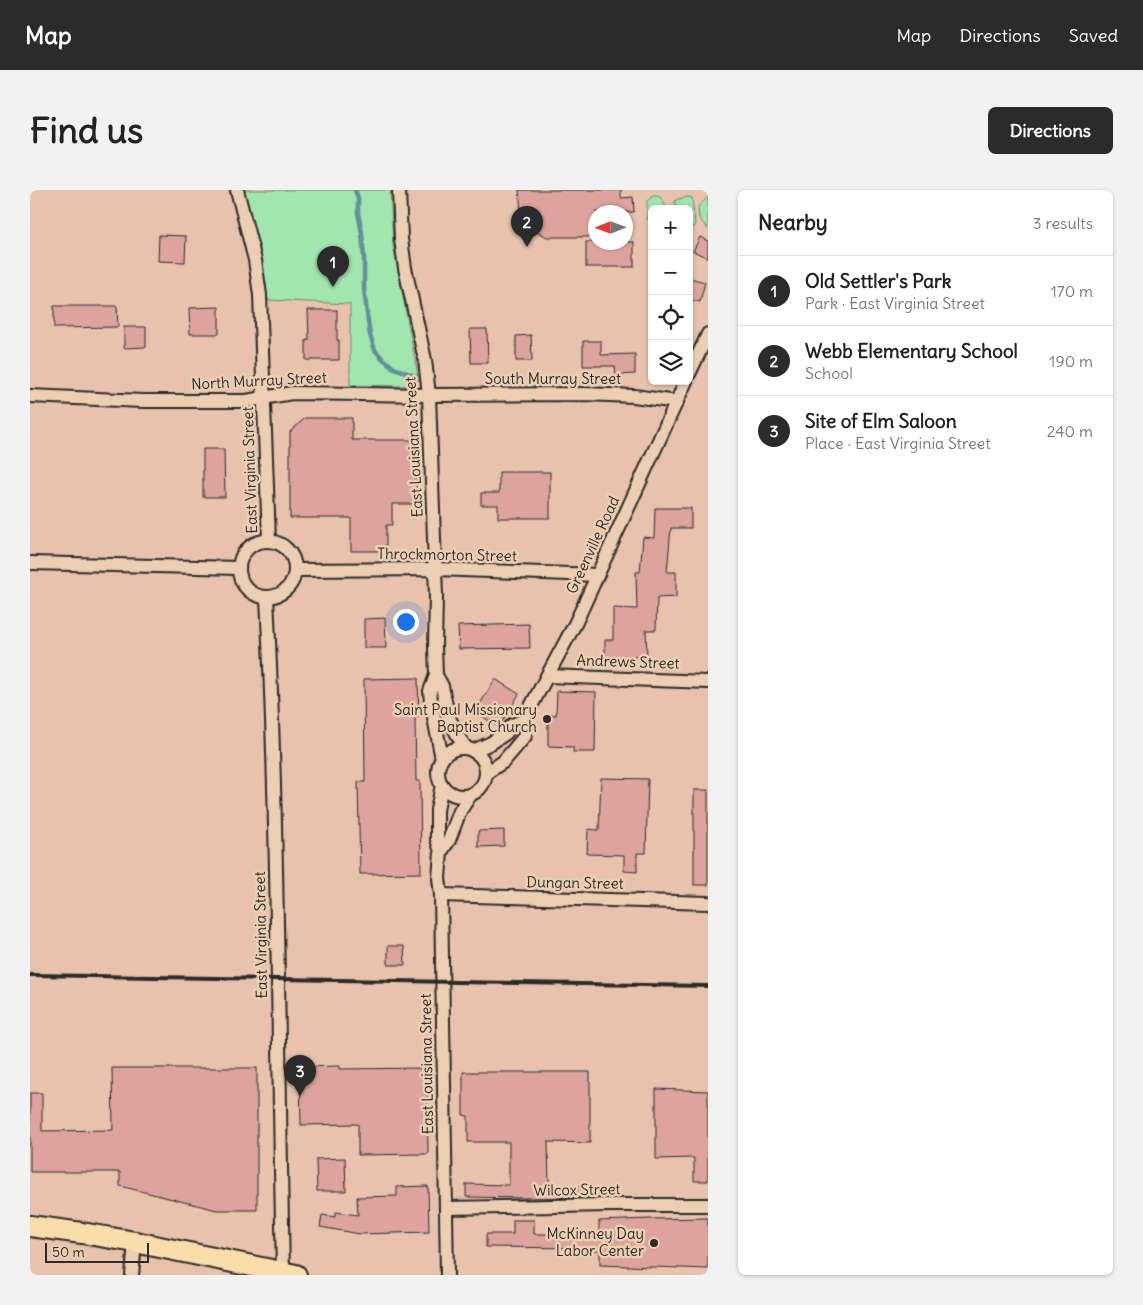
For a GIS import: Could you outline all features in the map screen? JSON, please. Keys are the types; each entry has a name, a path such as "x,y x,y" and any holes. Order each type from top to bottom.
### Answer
{"main road":[{"path":"30,1226 136,1242 290,1274"}],"street":[{"name":"East Virginia Street","path":"237,190 258,276 270,541"},
{"name":"East Louisiana Street","path":"399,190 401,239 430,395 436,569 436,674 430,696 442,759"},
{"path":"693,366 708,334"},
{"name":"Greenville Road","path":"486,773 503,762 525,736 525,720 576,622 684,385"},
{"name":"North Murray Street","path":"30,396 143,401 246,401 292,393 430,395"},
{"name":"South Murray Street","path":"430,395 601,394 634,396 676,402"},
{"path":"265,540 270,541 283,545 290,552 296,570 294,579 289,587 274,597 255,595 248,590 239,574 242,556 248,548 265,540"},
{"path":"30,563 239,568"},
{"name":"Throckmorton Street","path":"296,570 436,569 597,575"},
{"name":"East Virginia Street","path":"267,597 272,692 290,1274"},
{"name":"East Louisiana Street","path":"436,674 442,686 448,716 459,738 469,750"},
{"name":"Andrews Street","path":"547,676 708,682"},
{"name":"Greenville Road","path":"469,750 491,743 506,734 512,725 525,720"},
{"path":"453,750 469,750 483,760 486,773 482,786 477,791 465,796 458,796 446,790 442,785 438,772 439,765 442,759 453,750"},
{"name":"East Louisiana Street","path":"442,785 437,810 437,839 441,852 439,878 441,895 447,1275"},
{"name":"East Louisiana Street","path":"441,852 449,840 460,811 471,794"},
{"name":"Dungan Street","path":"441,895 708,903"},
{"name":"Wilcox Street","path":"446,1208 708,1205"},
{"path":"132,1275 136,1242"}],"green space":[{"path":"244,190 390,190 393,245 418,381 401,386 350,385 350,304 268,300"},
{"path":"653,196 659,196 665,205 648,205 648,220 647,219 647,201"},
{"path":"708,197 707,228 699,218 698,207"},
{"path":"692,198 693,205 676,205 675,201"},
{"path":"693,207 695,224 693,227"}],"building":[{"path":"519,190 621,190 621,198 633,197 634,212 633,205 588,205 588,237 547,237 533,229 524,219 521,212"},
{"path":"159,235 186,236 185,262 158,261"},
{"path":"700,237 708,241 708,258 693,251"},
{"path":"586,242 588,242 588,250 633,250 634,242 634,267 586,267"},
{"path":"693,279 705,282 700,302 693,300"},
{"path":"54,306 117,306 118,327 54,328"},
{"path":"219,307 219,334 190,334 189,308"},
{"path":"308,310 337,310 339,360 306,360 306,340 309,340"},
{"path":"124,327 146,327 146,347 124,348"},
{"path":"470,329 487,329 488,363 471,363"},
{"path":"531,335 532,361 516,361 516,336"},
{"path":"583,341 601,341 601,355 635,354 635,374 616,375 615,366 583,366"},
{"path":"305,418 352,418 352,440 416,440 416,504 392,504 392,525 386,525 386,551 351,551 351,518 290,518 290,432"},
{"path":"203,449 224,449 225,497 203,497"},
{"path":"499,472 550,472 550,518 498,518 498,505 481,505 481,493 499,493"},
{"path":"655,508 691,508 691,528 671,528 667,572 676,572 676,597 657,598 656,630 646,630 647,657 605,657 605,640 613,640 613,608 637,609 636,572 640,572 643,537 654,538"},
{"path":"385,618 386,648 364,648 364,619"},
{"path":"529,624 530,648 459,649 458,626"},
{"path":"418,678 419,717 415,717 416,781 420,781 421,873 360,874 358,782 365,782 364,679"},
{"path":"495,679 519,694 499,727 475,712"},
{"path":"557,691 596,692 595,752 573,752 573,747 548,746 548,715 556,715"},
{"path":"601,778 648,779 646,853 637,853 637,872 624,871 624,855 587,854 588,829 599,830"},
{"path":"694,790 708,790 708,885 694,885"},
{"path":"504,830 504,846 478,847 478,831"},
{"path":"388,946 404,946 405,965 388,965"},
{"path":"340,1066 340,1069 427,1068 428,1154 358,1155 358,1124 301,1125 300,1067"},
{"path":"112,1068 257,1068 257,1210 217,1210 120,1186 120,1172 30,1172 30,1093 42,1093 42,1131 113,1130"},
{"path":"463,1072 590,1072 590,1143 548,1142 549,1186 593,1187 593,1197 466,1197 466,1184 509,1185 509,1142 468,1142 468,1116 463,1115"},
{"path":"656,1089 708,1091 708,1181 694,1181 694,1158 656,1159"},
{"path":"345,1158 346,1191 317,1191 316,1159"},
{"path":"428,1186 429,1232 360,1234 320,1227 322,1215 335,1217 336,1212 358,1215 357,1197 397,1196 397,1187"},
{"name":"McKinney Day Labor Center","path":"708,1218 708,1269 600,1265 600,1250 582,1250 581,1248 486,1247 486,1234 513,1234 513,1220 534,1220 534,1234 599,1234 599,1221"}],"waterway":[{"path":"355,190 358,198 358,213 362,233 364,288 370,335 375,350 382,358 394,368 416,376"}],"railway":[{"path":"30,975 708,986"}],"place":[{"name":"Webb Elementary School","path":"527,247"},
{"name":"Old Settler's Park","path":"333,287"},
{"name":"Saint Paul Missionary Baptist Church","path":"547,719"},
{"name":"Site of Elm Saloon","path":"300,1096"},
{"name":"McKinney Day Labor Center","path":"654,1243"}]}
